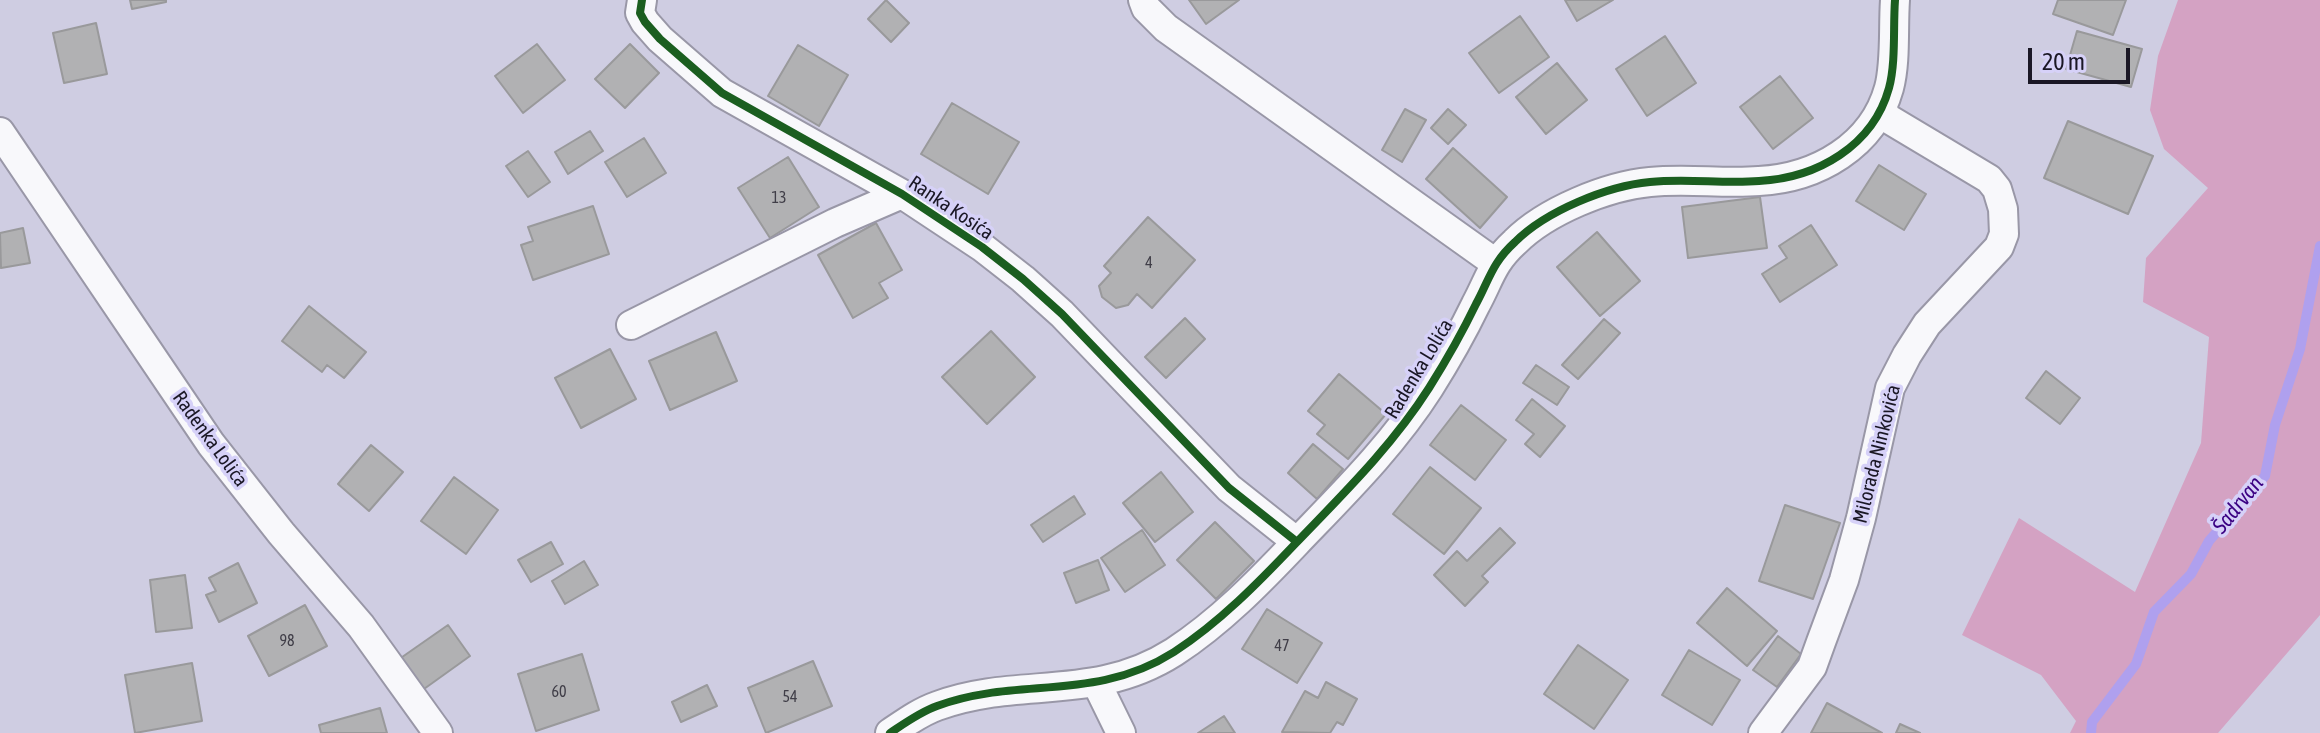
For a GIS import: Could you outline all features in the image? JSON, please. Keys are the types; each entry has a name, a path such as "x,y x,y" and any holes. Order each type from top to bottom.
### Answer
{"street":[{"name":"Ranka Kosića","path":"642,0 640,13 645,22 722,93 902,194 982,247 1023,279 1062,314 1229,488 1297,542"},
{"path":"1143,0 1146,8 1166,28 1494,262"},
{"name":"Radenka Lolića","path":"890,733 921,713 966,698 1097,684 1136,672 1178,649 1246,593 1347,491 1397,435 1443,364 1477,302 1494,262 1518,238 1597,194 1624,186 1690,179 1764,181 1822,166 1855,144 1875,123 1890,85 1895,0"},
{"name":"Milorada Ninkovića","path":"1763,733 1812,667 1835,605 1861,518 1890,388 1927,324 1999,247 2004,234 2001,200 1989,179 1887,118 1882,108"},
{"name":"Radenka Lolića","path":"0,132 211,444 281,533 361,626 438,733"},
{"name":"Ranka Kosića","path":"631,325 835,223 902,194"},
{"path":"1097,684 1121,733"}],"shaded area":[{"path":"2178,0 2320,0 2320,615 2218,733 2070,733 2076,721 2041,675 1962,635 2019,518 2135,592 2201,443 2209,337 2143,302 2146,258 2208,188 2164,149 2150,110 2158,56"}],"building":[{"path":"130,0 166,0 166,2 132,9"},
{"path":"886,0 909,23 891,42 868,19"},
{"path":"1189,0 1239,0 1206,24"},
{"path":"1565,0 1613,0 1577,21"},
{"path":"2058,0 2126,0 2113,35 2053,14"},
{"path":"1520,16 1549,57 1499,93 1469,53"},
{"path":"96,23 107,74 64,83 53,33"},
{"path":"2077,31 2142,49 2131,87 2066,69"},
{"path":"1665,36 1696,83 1647,116 1616,69"},
{"path":"537,44 565,80 523,113 495,76"},
{"path":"630,44 659,73 625,108 595,79"},
{"path":"798,45 848,75 819,126 768,96"},
{"path":"1557,63 1587,100 1546,134 1516,97"},
{"path":"1780,76 1813,118 1773,149 1740,107"},
{"path":"952,103 1019,142 988,194 921,154"},
{"path":"1405,109 1426,120 1402,162 1382,150"},
{"path":"1448,109 1466,125 1448,144 1431,128"},
{"path":"2068,121 2153,156 2128,214 2044,178"},
{"path":"590,131 603,151 568,174 555,152"},
{"path":"644,138 666,173 627,197 605,162"},
{"path":"1453,148 1507,197 1480,228 1426,179"},
{"path":"528,151 550,182 528,197 506,166"},
{"path":"788,157 819,207 770,238 738,188"},
{"path":"1879,165 1926,194 1904,230 1856,201"},
{"path":"1760,197 1767,248 1688,258 1682,207"},
{"path":"593,206 609,254 533,280 521,245 533,241 528,227"},
{"path":"1148,217 1195,260 1152,308 1137,294 1128,305 1116,308 1102,297 1099,286 1111,273 1104,266"},
{"path":"876,223 902,270 879,283 888,298 853,318 818,255"},
{"path":"1811,225 1837,265 1780,302 1762,274 1787,258 1779,246"},
{"path":"23,228 30,263 1,268 0,233"},
{"path":"1597,232 1640,281 1600,316 1557,267"},
{"path":"309,306 366,352 344,378 327,365 322,372 282,341"},
{"path":"1185,318 1205,339 1166,378 1145,357"},
{"path":"1604,319 1620,333 1578,379 1562,365"},
{"path":"991,331 1035,377 987,424 942,377"},
{"path":"716,332 737,381 670,410 649,361"},
{"path":"610,349 636,399 581,428 555,378"},
{"path":"1536,365 1569,387 1557,405 1523,383"},
{"path":"2046,371 2080,398 2060,424 2026,398"},
{"path":"1339,374 1386,414 1348,459 1317,434 1325,425 1308,411"},
{"path":"1532,399 1565,426 1540,457 1525,444 1534,434 1516,420"},
{"path":"1461,405 1506,440 1475,480 1430,445"},
{"path":"1313,444 1343,469 1317,499 1288,473"},
{"path":"371,445 403,472 369,511 338,484"},
{"path":"1430,467 1481,508 1444,554 1393,514"},
{"path":"1161,472 1193,512 1155,542 1123,503"},
{"path":"454,477 498,510 466,554 421,521"},
{"path":"1074,496 1085,514 1043,542 1031,525"},
{"path":"1785,505 1840,523 1813,599 1759,581"},
{"path":"1215,522 1254,561 1216,599 1177,560"},
{"path":"1500,528 1515,543 1482,576 1488,582 1465,606 1434,575 1457,551 1467,561"},
{"path":"1142,530 1165,565 1125,592 1101,558"},
{"path":"551,542 563,564 531,582 518,560"},
{"path":"1098,560 1109,590 1076,603 1064,573"},
{"path":"584,561 598,585 565,604 552,581"},
{"path":"238,563 257,603 219,622 206,595 216,591 209,578"},
{"path":"185,575 192,628 156,632 150,580"},
{"path":"1727,588 1777,631 1747,666 1697,623"},
{"path":"305,605 327,646 269,676 248,636"},
{"path":"1267,609 1322,643 1297,683 1242,649"},
{"path":"448,625 470,656 417,694 395,662"},
{"path":"1778,636 1801,654 1777,687 1753,670"},
{"path":"1578,645 1628,680 1594,729 1544,694"},
{"path":"1689,650 1740,680 1712,725 1662,695"},
{"path":"582,654 599,710 536,731 518,674"},
{"path":"813,661 832,706 766,733 748,688"},
{"path":"192,663 202,721 135,733 125,675"},
{"path":"1326,682 1357,699 1343,725 1337,722 1330,733 1282,732 1305,691 1318,698"},
{"path":"707,685 717,706 681,722 672,702"},
{"path":"1827,703 1882,733 1811,733"},
{"path":"380,708 387,733 321,733 319,725"},
{"path":"1224,716 1235,733 1198,733"},
{"path":"1900,724 1920,733 1896,733"}],"waterway":[{"name":"Šadrvan","path":"2091,733 2092,722 2136,664 2154,612 2191,574 2209,541 2265,476 2275,425 2300,349 2320,246"}],"cycle path":[{"path":"642,0 640,13 645,22 722,93 902,194 982,247 1023,279 1062,314 1229,488 1297,542"},
{"path":"890,733 931,708 967,697 1115,678 1144,668 1191,640 1253,587 1383,449 1435,378 1496,264 1528,231 1560,210 1633,184 1781,179 1821,166 1856,142 1870,127 1889,88 1895,0"}]}
